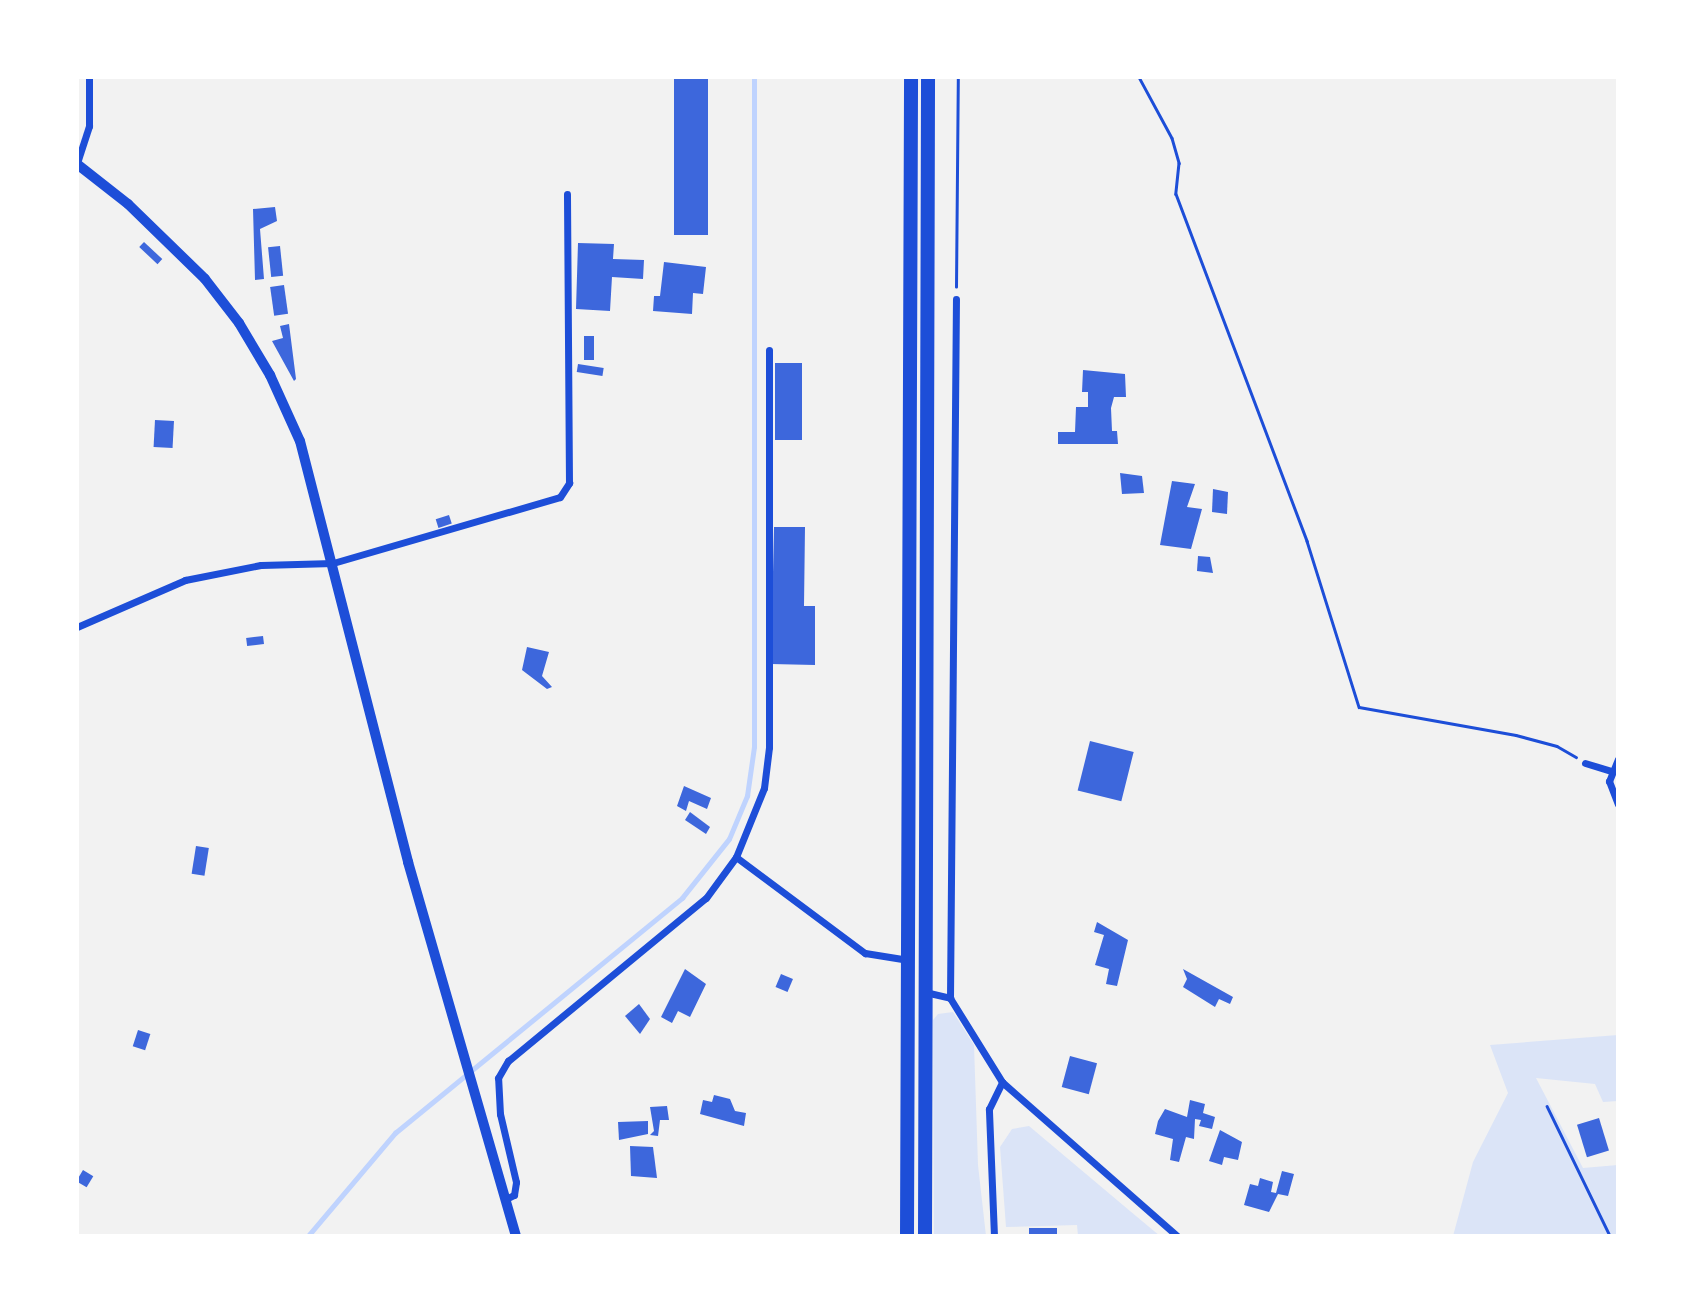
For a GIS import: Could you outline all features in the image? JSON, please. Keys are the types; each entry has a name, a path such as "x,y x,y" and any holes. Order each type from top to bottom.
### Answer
{"main road":[{"path":"907,1236 911,77"},
{"path":"925,1236 928,77"}],"street":[{"path":"89,77 89,126 77,163 173,245 239,323 270,375 300,441 334,563 408,862 516,1236"},
{"path":"77,627 185,580 261,565 334,563 560,497 569,483 567,194"},
{"path":"956,299 955,868 950,998 1002,1083 1177,1236"},
{"path":"506,1199 514,1195 516,1182 498,1090 498,1078 508,1061 685,920 736,857 764,788 769,747 769,350"},
{"path":"1618,759 1611,771 1611,792 1618,804"},
{"path":"1585,762 1611,771"},
{"path":"736,857 865,953 908,960"},
{"path":"925,992 950,998"},
{"path":"995,1236 989,1109 1002,1083"}],"path":[{"path":"956,299 958,77"},
{"path":"1139,77 1172,138 1179,163 1176,194 1307,541 1359,707 1516,735 1557,746 1585,762"},
{"path":"1547,1106 1610,1236"}],"shaded area":[{"path":"953,1012 974,1045 978,1165 986,1236 934,1236 933,1020 938,1014"},
{"path":"1618,1035 1618,1101 1603,1102 1595,1084 1536,1078 1583,1168 1618,1165 1618,1236 1453,1236 1473,1162 1508,1093 1490,1045"},
{"path":"1029,1126 1160,1236 1078,1236 1077,1225 1006,1227 1000,1147 1012,1129"}],"building":[{"path":"674,77 708,77 708,235 674,235"},
{"path":"275,207 277,221 260,229 264,279 255,280 253,209"},
{"path":"144,242 162,259 158,264 139,247"},
{"path":"578,243 614,244 613,259 644,260 643,279 612,277 610,311 576,309"},
{"path":"280,246 283,276 271,277 268,247"},
{"path":"664,262 706,267 703,294 693,293 692,314 653,311 654,296 660,296"},
{"path":"284,285 288,314 274,316 270,287"},
{"path":"289,324 296,379 294,381 272,341 283,338 280,326"},
{"path":"584,336 594,336 594,360 584,360"},
{"path":"775,363 802,363 802,440 775,440"},
{"path":"578,364 604,368 602,376 577,372"},
{"path":"1083,370 1125,374 1126,397 1114,397 1111,408 1112,431 1117,431 1118,444 1058,444 1058,432 1075,432 1076,407 1088,407 1088,392 1082,392"},
{"path":"155,420 174,421 173,448 154,447"},
{"path":"1120,473 1142,476 1144,493 1122,494"},
{"path":"1172,481 1195,484 1187,507 1202,509 1191,549 1160,545"},
{"path":"1213,489 1228,492 1227,514 1212,512"},
{"path":"449,515 452,524 438,528 436,519"},
{"path":"774,527 805,527 804,606 815,606 815,665 771,664"},
{"path":"1198,556 1210,557 1213,573 1197,571"},
{"path":"263,636 264,644 247,646 246,638"},
{"path":"527,647 549,652 542,676 552,687 547,689 522,670"},
{"path":"1090,741 1134,752 1121,801 1078,790"},
{"path":"684,786 711,798 707,809 689,801 686,811 677,806"},
{"path":"690,812 710,827 706,834 685,820"},
{"path":"196,846 209,848 204,876 192,874"},
{"path":"1097,922 1128,940 1117,986 1106,984 1109,969 1095,965 1104,935 1094,932"},
{"path":"685,969 706,984 690,1017 678,1011 672,1023 661,1017"},
{"path":"1183,969 1233,997 1230,1004 1219,999 1215,1007 1183,987 1187,979"},
{"path":"781,974 793,979 787,992 776,987"},
{"path":"639,1004 650,1019 640,1034 625,1016"},
{"path":"138,1030 150,1034 145,1050 133,1046"},
{"path":"1070,1056 1097,1063 1089,1094 1062,1087"},
{"path":"714,1095 730,1099 735,1111 746,1113 744,1126 700,1114 703,1100 712,1102"},
{"path":"1190,1100 1205,1104 1203,1113 1215,1117 1212,1129 1199,1126 1201,1120 1195,1119 1194,1139 1186,1137 1179,1162 1170,1160 1173,1139 1155,1134 1158,1121 1165,1109 1187,1117"},
{"path":"667,1106 669,1120 660,1120 658,1136 650,1135 654,1131 650,1107"},
{"path":"1599,1118 1609,1151 1587,1157 1577,1125"},
{"path":"648,1121 648,1134 619,1140 618,1122"},
{"path":"1220,1130 1242,1142 1238,1160 1224,1157 1222,1165 1209,1161"},
{"path":"630,1146 653,1147 657,1178 631,1176"},
{"path":"83,1170 93,1176 87,1187 77,1182"},
{"path":"1282,1171 1294,1174 1288,1196 1278,1194 1269,1212 1244,1205 1250,1184 1258,1186 1260,1178 1273,1182 1271,1192 1276,1193"},
{"path":"1029,1228 1057,1228 1057,1236 1029,1236"}],"waterway":[{"path":"308,1236 395,1133 682,898 729,839 747,796 754,747 754,77"}]}
